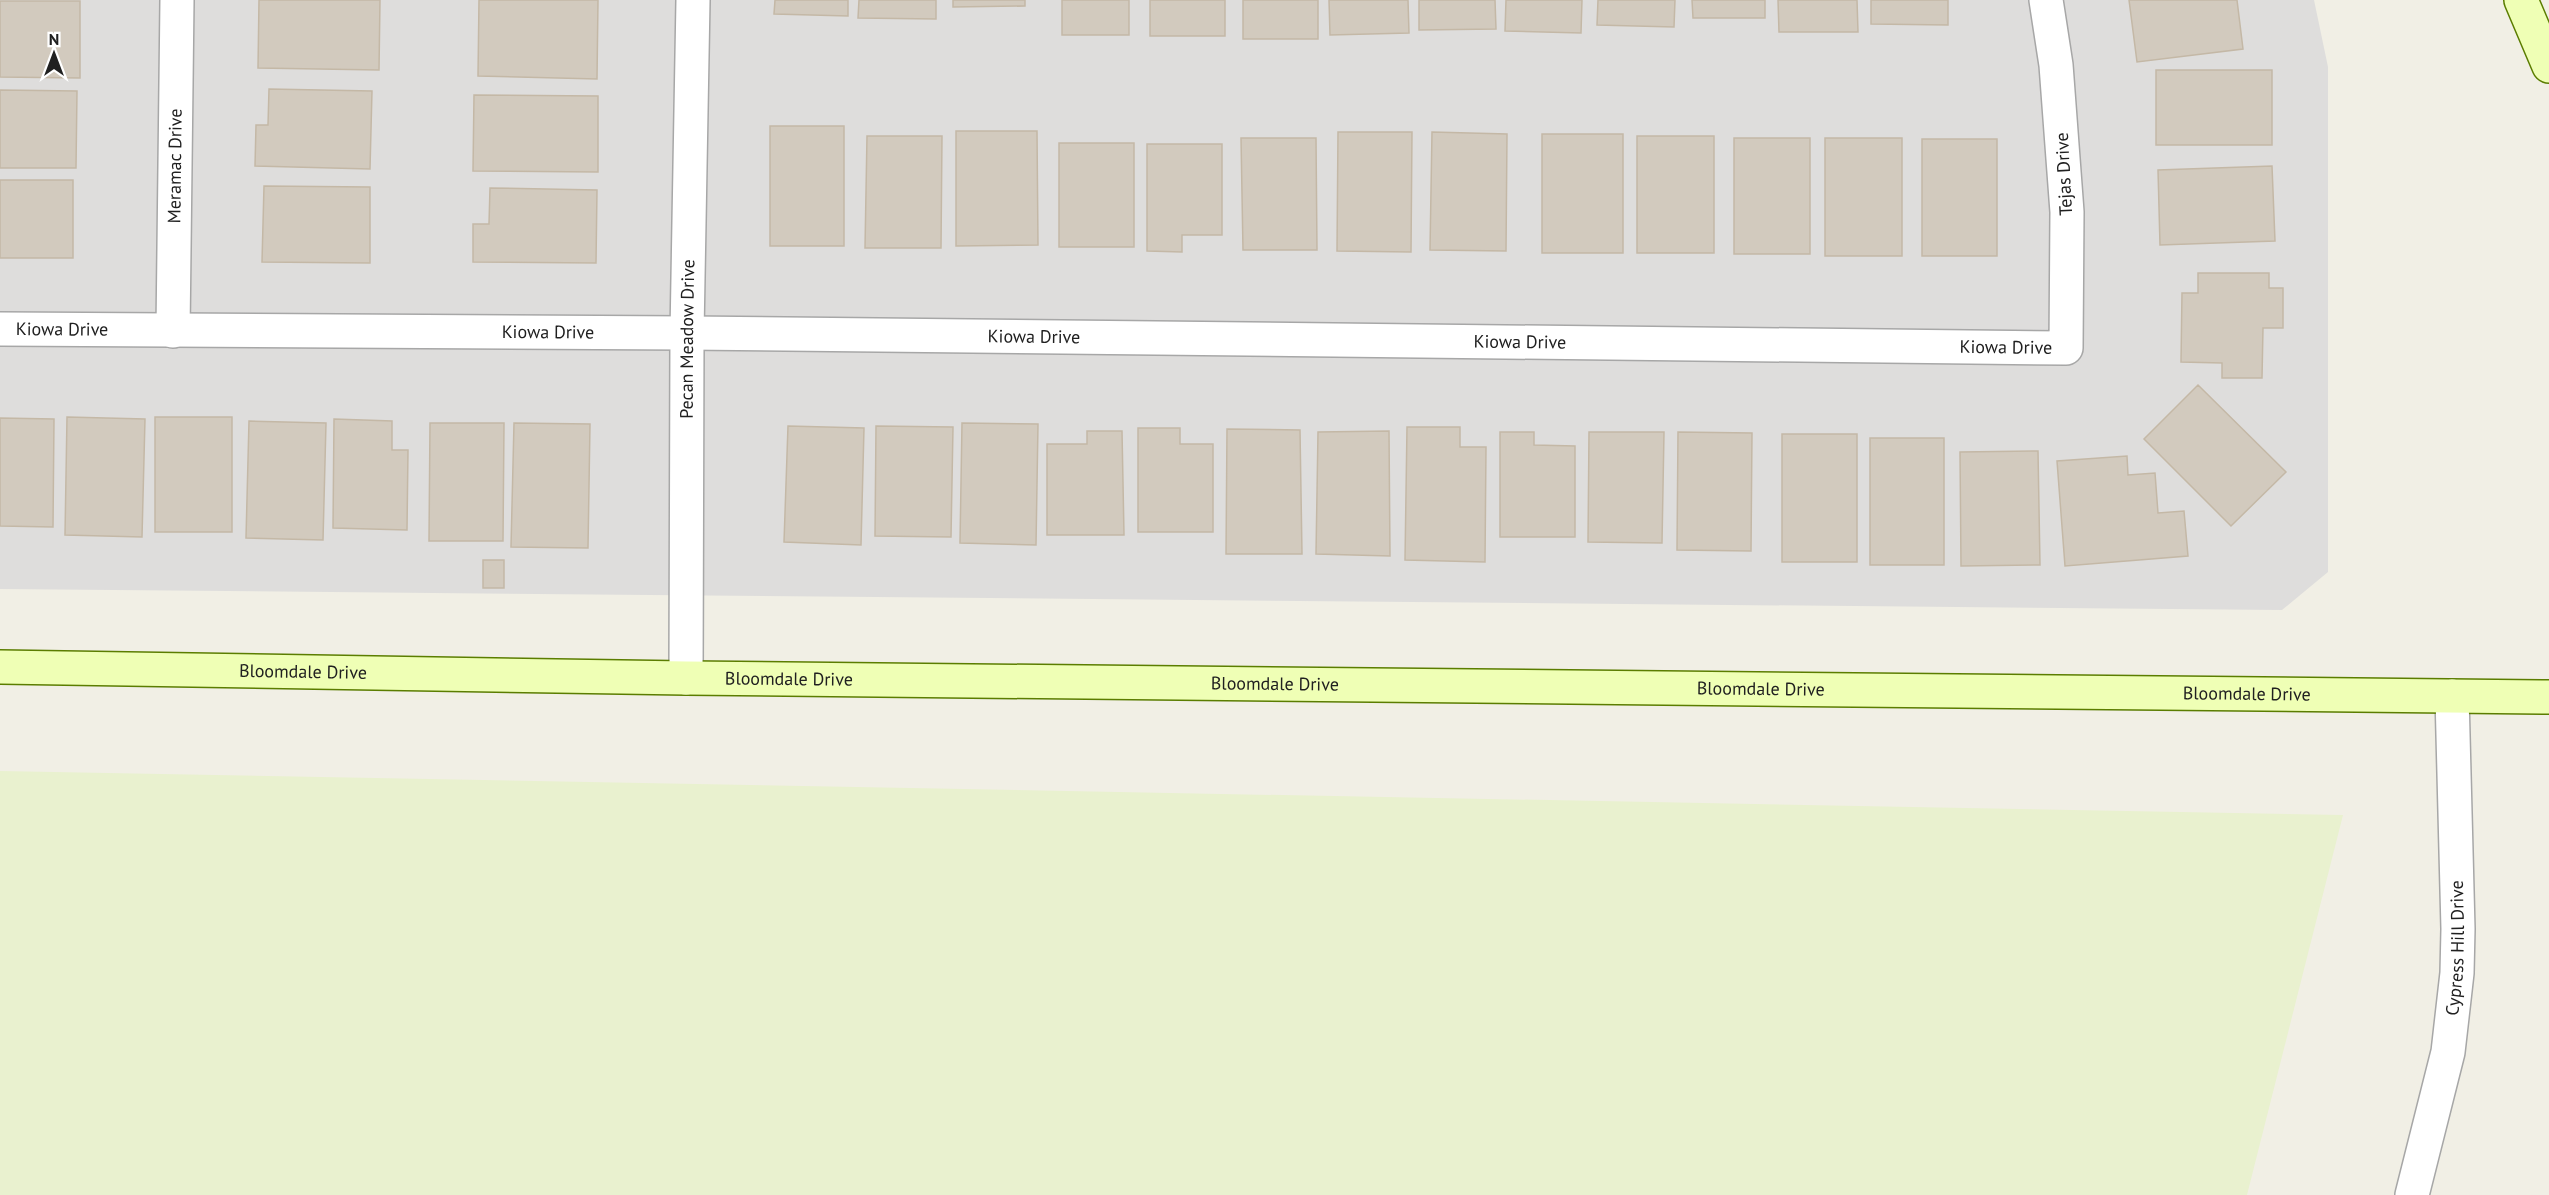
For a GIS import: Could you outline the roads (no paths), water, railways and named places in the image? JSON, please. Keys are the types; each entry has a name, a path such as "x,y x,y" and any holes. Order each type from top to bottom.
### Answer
{"street":[{"name":"Meramac Drive","path":"172,331 177,0"},
{"name":"Pecan Meadow Drive","path":"686,678 687,333 693,0"},
{"name":"Tejas Drive","path":"2046,0 2056,64 2067,201 2066,348"},
{"path":"2521,0 2549,66"},
{"name":"Kiowa Drive","path":"0,328 2066,348"},
{"name":"Bloomdale Drive","path":"0,667 686,678 2549,697"},
{"name":"Cypress Hill Drive","path":"2412,1195 2448,1052 2457,973 2452,696"}]}
